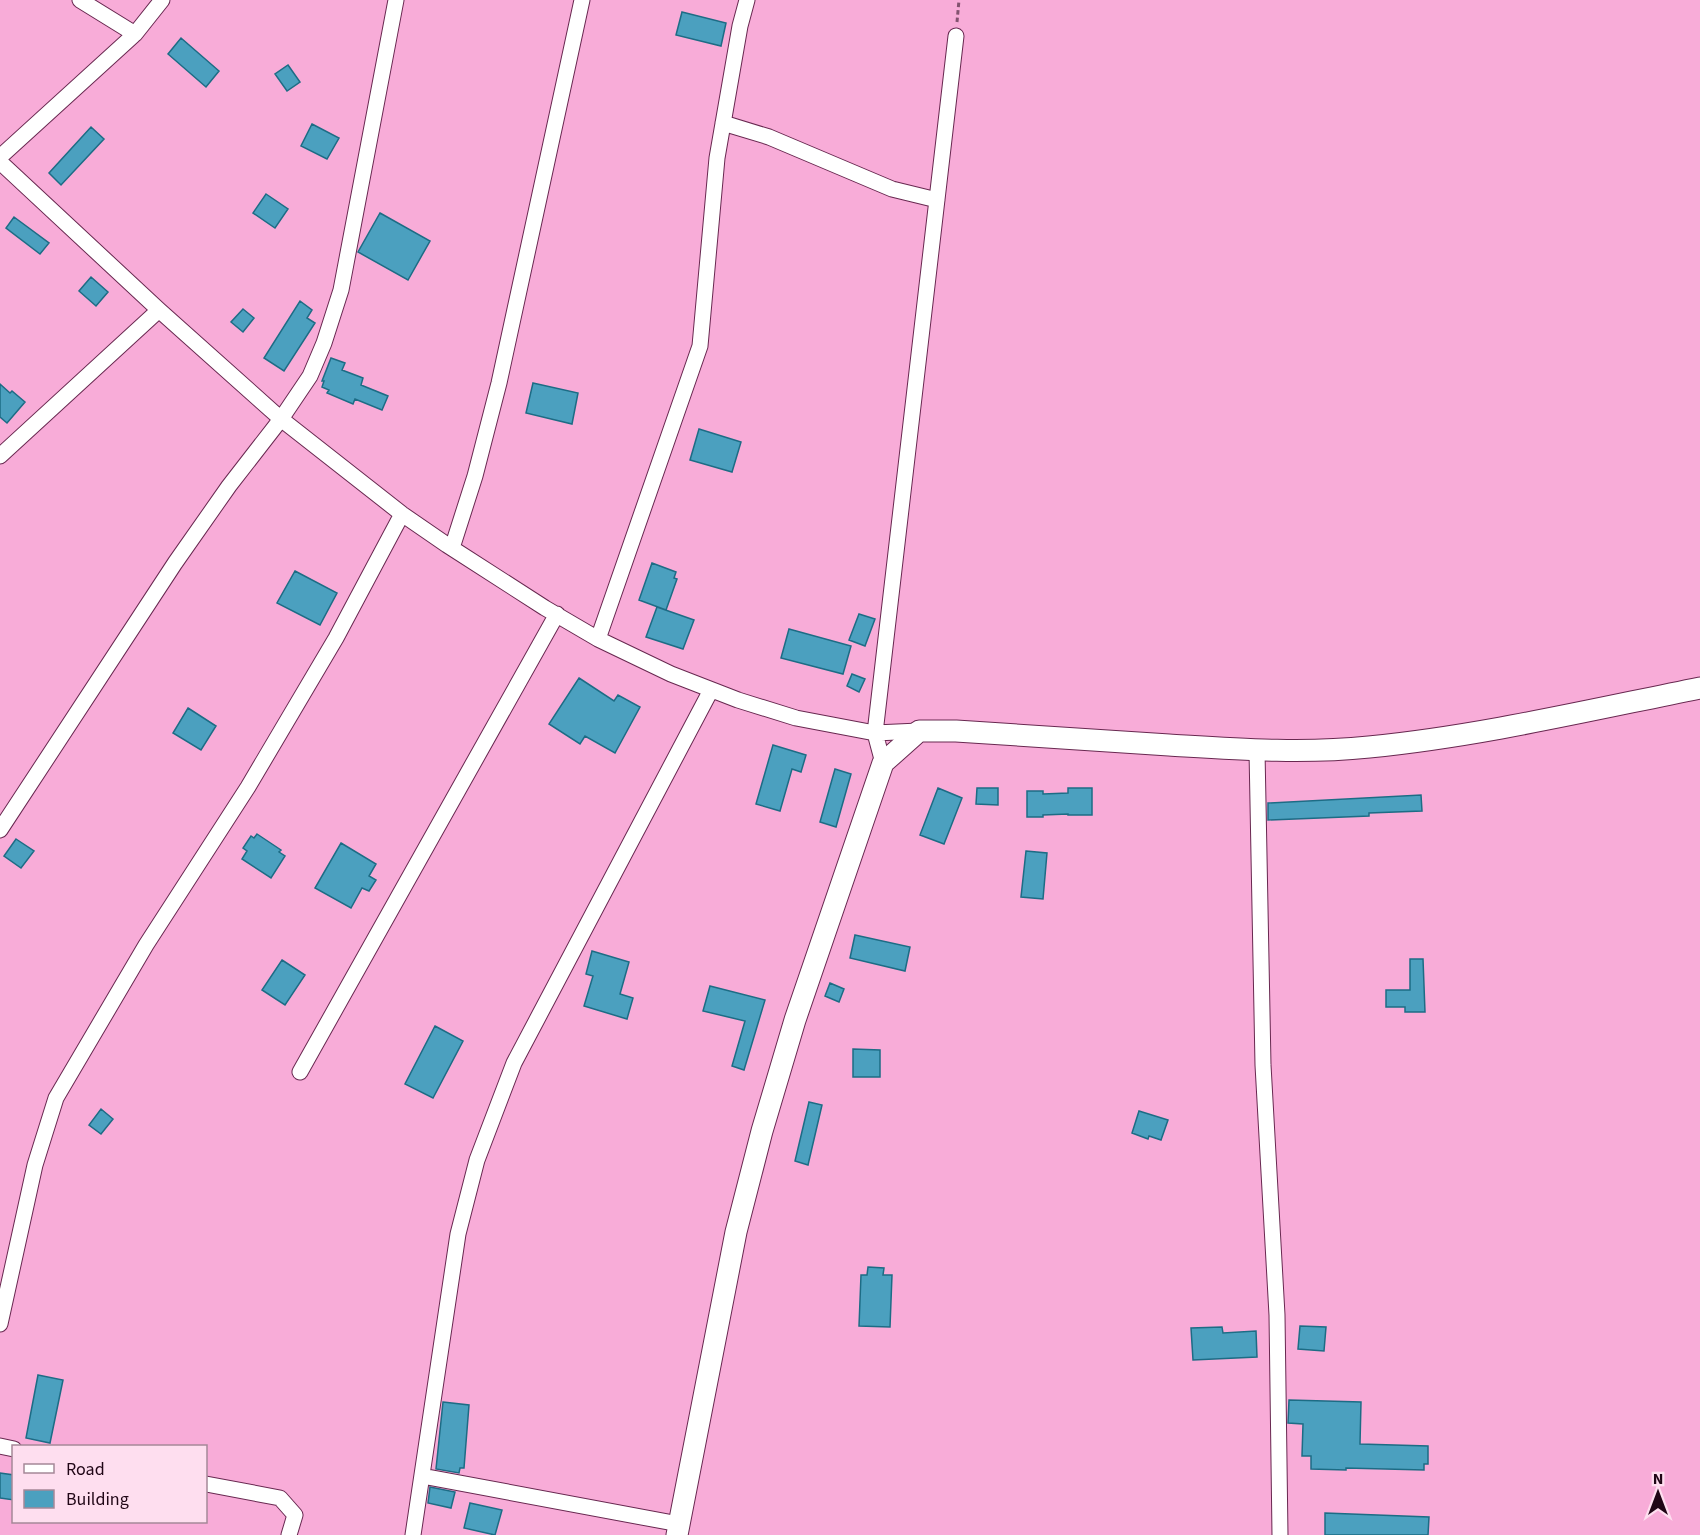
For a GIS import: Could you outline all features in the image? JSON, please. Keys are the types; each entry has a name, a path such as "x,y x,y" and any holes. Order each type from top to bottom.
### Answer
{"street":[{"path":"80,0 135,34"},
{"path":"0,157 135,34 162,0"},
{"path":"0,830 176,563 310,376 341,290 396,0"},
{"path":"452,548 475,476 499,383 582,0"},
{"path":"598,639 700,346 717,158 740,26 747,0"},
{"path":"884,762 875,733 956,36"},
{"path":"723,123 769,137 892,189 937,200"},
{"path":"0,162 159,310 281,418 402,514 598,639 671,674 711,690 796,718 875,733 956,731 1257,750 1310,750 1368,747 1426,740 1520,724 1700,688"},
{"path":"0,456 159,310"},
{"path":"0,1324 35,1165 56,1098 146,945 248,787 336,638 402,514"},
{"path":"300,1072 557,614"},
{"path":"413,1535 458,1234 477,1160 514,1063 711,690"},
{"path":"422,1476 678,1530 736,1232 762,1131 795,1020 884,762 919,731"},
{"path":"1257,750 1263,1065 1277,1315 1280,1535"},
{"path":"207,1484 280,1498 295,1515 289,1535"}],"path":[{"path":"956,36 959,0"}],"building":[{"path":"682,12 726,23 721,46 676,35"},
{"path":"181,38 219,71 206,87 168,54"},
{"path":"288,65 300,82 287,91 275,74"},
{"path":"312,124 339,138 327,159 301,146"},
{"path":"91,127 104,139 61,185 49,173"},
{"path":"266,194 288,209 275,228 253,213"},
{"path":"380,213 430,241 408,280 358,252"},
{"path":"14,217 49,243 40,254 6,228"},
{"path":"91,277 108,292 96,306 79,291"},
{"path":"300,301 312,310 307,318 315,323 284,371 264,358"},
{"path":"243,309 254,318 243,332 231,322"},
{"path":"331,358 345,363 342,370 363,378 361,385 388,396 382,410 355,399 353,404 327,393 329,390 322,387 324,381 322,381"},
{"path":"533,383 578,393 572,424 526,413"},
{"path":"0,384 25,402 7,423 0,417"},
{"path":"699,429 741,442 732,472 690,460"},
{"path":"652,563 676,572 674,578 677,579 666,610 639,600"},
{"path":"295,571 337,593 320,625 277,603"},
{"path":"657,607 694,620 683,649 646,637"},
{"path":"859,614 875,619 865,646 849,640"},
{"path":"789,629 851,646 843,674 781,658"},
{"path":"852,674 865,679 859,692 847,686"},
{"path":"579,678 614,701 618,695 640,707 615,753 585,736 580,744 549,724"},
{"path":"188,708 216,726 201,750 173,733"},
{"path":"773,745 806,755 801,772 792,769 780,811 756,804"},
{"path":"835,769 851,774 836,827 820,822"},
{"path":"938,788 962,798 944,844 920,835"},
{"path":"977,788 998,788 998,805 976,804"},
{"path":"1068,788 1092,788 1092,815 1027,817 1027,791 1043,791 1043,794 1068,793"},
{"path":"1421,795 1422,811 1369,813 1369,816 1268,820 1268,803"},
{"path":"257,834 281,850 279,852 285,856 271,878 242,859 247,851 243,848 251,836 254,838"},
{"path":"16,839 34,851 21,868 4,856"},
{"path":"341,843 376,864 369,876 376,880 369,891 362,888 351,908 315,888"},
{"path":"1026,851 1047,853 1043,899 1021,897"},
{"path":"855,935 910,947 905,971 850,958"},
{"path":"592,951 629,962 620,994 633,998 627,1019 584,1006 593,976 586,974"},
{"path":"1410,959 1423,959 1425,1012 1405,1012 1405,1007 1386,1007 1386,990 1410,990"},
{"path":"282,960 305,975 285,1005 262,990"},
{"path":"830,983 844,989 839,1002 825,996"},
{"path":"710,986 765,1000 744,1070 732,1066 745,1021 703,1011"},
{"path":"435,1026 463,1041 433,1098 405,1084"},
{"path":"853,1049 880,1050 880,1077 853,1077"},
{"path":"809,1102 822,1105 808,1165 795,1161"},
{"path":"101,1109 113,1119 101,1134 89,1125"},
{"path":"1139,1111 1168,1120 1161,1140 1149,1136 1148,1139 1132,1133"},
{"path":"868,1267 884,1268 883,1275 892,1275 890,1327 859,1326 861,1275 867,1275"},
{"path":"1300,1326 1326,1327 1324,1351 1298,1349"},
{"path":"1222,1327 1223,1333 1256,1331 1257,1357 1193,1360 1191,1328"},
{"path":"38,1375 63,1380 50,1443 26,1438"},
{"path":"1289,1400 1361,1402 1360,1444 1428,1446 1428,1464 1424,1464 1424,1470 1311,1469 1311,1456 1302,1456 1303,1424 1288,1423"},
{"path":"443,1402 469,1405 464,1468 460,1468 459,1473 436,1469"},
{"path":"0,1473 12,1475 12,1500 0,1498"},
{"path":"430,1487 455,1492 451,1508 428,1503"},
{"path":"470,1503 502,1510 495,1535 464,1528"},
{"path":"1325,1513 1429,1517 1428,1535 1325,1535"}]}
